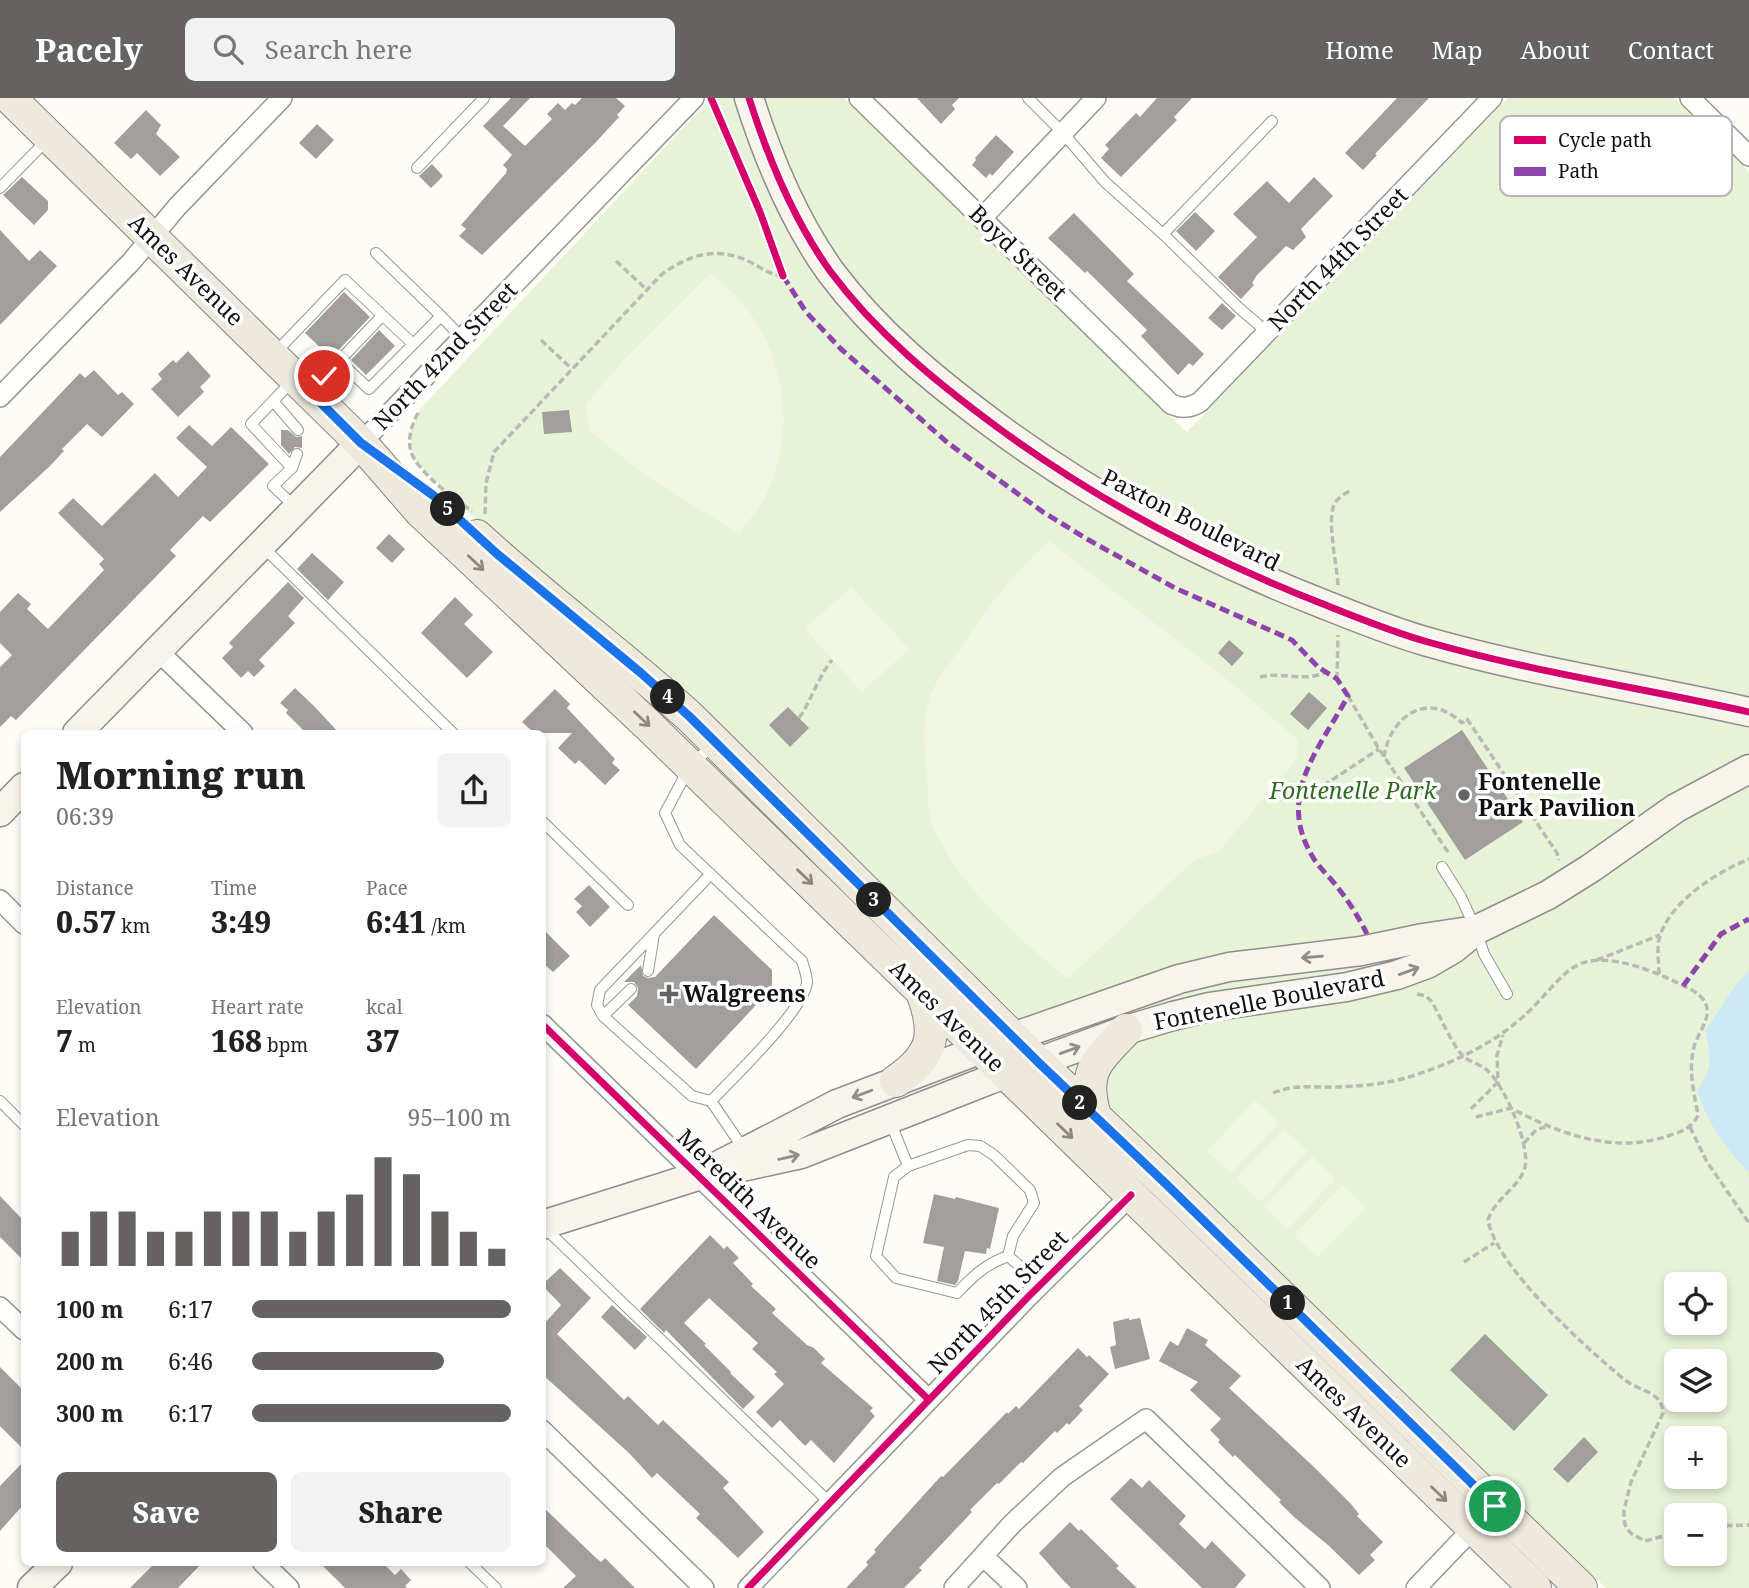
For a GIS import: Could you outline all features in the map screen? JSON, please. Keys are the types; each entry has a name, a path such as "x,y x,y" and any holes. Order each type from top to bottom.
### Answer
{"main road":[{"name":"Ames Avenue","path":"10,98 361,443 420,511 690,766 1535,1588"},
{"name":"Paxton Boulevard","path":"749,98 759,131 792,209 830,271 856,303 925,371 1026,448 1139,520 1274,585 1395,632 1454,649 1749,712"},
{"name":"Ames Avenue","path":"361,443 434,496 543,594 641,673 716,742 1038,1062 1581,1588"},
{"name":"North 42nd Street","path":"80,730 361,443"},
{"name":"Fontenelle Boulevard","path":"546,1225 698,1175 801,1154 1006,1073 1126,1030 1209,1007 1347,987 1398,975 1427,964 1476,930 1548,895 1676,808 1749,769"},
{"path":"0,812 21,790"},
{"name":"Fontenelle Boulevard","path":"698,1175 837,1104 1013,1037 1179,979 1229,967 1361,951 1423,937 1476,930"},
{"path":"896,1081 920,1061 932,1037 929,1010 921,991"},
{"path":"1095,1116 1090,1098 1090,1078 1104,1053 1126,1030"},
{"path":"1201,1263 1247,1292 1320,1361 1338,1372 1357,1371"},
{"path":"32,1588 55,1566"}],"street":[{"path":"0,397 131,262 177,207 282,98"},
{"name":"North 42nd Street","path":"361,443 694,98"},
{"name":"Boyd Street","path":"859,98 1171,404 1178,407"},
{"path":"982,218 1096,98"},
{"name":"North 44th Street","path":"1178,407 1191,407 1200,402 1492,98"},
{"path":"1690,98 1708,116"},
{"path":"1732,139 1749,156"},
{"path":"158,650 240,730"},
{"path":"0,900 21,921"},
{"name":"Meredith Avenue","path":"546,1028 929,1401"},
{"name":"North 45th Street","path":"748,1588 1041,1284 1131,1195"},
{"path":"0,1307 21,1327"},
{"path":"954,1588 1012,1524 1062,1477 1146,1419 1320,1588"},
{"path":"546,1434 704,1588"},
{"path":"1416,1588 1495,1506"},
{"path":"983,1556 1017,1588"},
{"path":"266,1566 289,1588"}],"lane":[{"path":"417,168 484,98"},
{"path":"1028,98 1063,133 1105,182 1267,332"},
{"path":"1163,234 1272,121"},
{"path":"0,188 50,137"},
{"path":"376,253 462,338"},
{"path":"272,355 345,280 413,344"},
{"path":"287,461 251,424 273,401 339,361 382,316"},
{"path":"339,361 369,389 441,316"},
{"path":"273,401 298,430"},
{"path":"285,430 287,418"},
{"path":"296,509 273,486 287,461 297,454"},
{"path":"261,545 450,730"},
{"path":"711,1101 777,1030 799,1002 807,983 802,961 680,845 665,813 690,766 716,742"},
{"path":"546,825 628,905"},
{"path":"1442,867 1461,897 1484,954 1507,994"},
{"path":"710,874 600,990 597,1005 603,1016 692,1096 711,1101 746,1151"},
{"path":"648,971 654,933"},
{"path":"603,1016 631,989"},
{"path":"0,1101 21,1122"},
{"path":"890,1121 908,1167"},
{"path":"968,1145 980,1146 994,1155 1030,1190 1034,1203 1013,1236 1008,1256 989,1263 975,1273 957,1293 896,1278 876,1256 894,1177 908,1167 968,1145"},
{"path":"546,1230 830,1503"},
{"path":"1008,1256 1041,1284"},
{"path":"473,1566 496,1588"}],"path":[{"path":"410,442 411,452 417,463 440,486 472,511 485,514 486,484 494,452 646,289 671,267 686,259 722,253 734,255 772,275 783,276 779,263"},
{"path":"616,261 646,289"},
{"path":"541,340 572,369"},
{"path":"1337,679 1338,564 1331,532 1331,512 1335,502 1352,489"},
{"path":"799,718 813,696 825,668 832,660"},
{"path":"1260,677 1272,674 1309,678 1326,672"},
{"path":"1348,696 1384,757 1457,864"},
{"path":"1384,757 1397,723 1412,712 1436,709 1455,716 1462,723 1467,719 1557,853 1559,862 1556,869"},
{"path":"1297,803 1379,749"},
{"path":"1659,974 1660,935 1680,906 1710,877 1749,859"},
{"path":"1273,1093 1291,1086 1325,1087 1407,1078 1462,1056 1504,1033 1541,1001 1574,966 1660,935"},
{"path":"1476,1117 1511,1108 1547,1126 1582,1137 1620,1144 1656,1140 1690,1127 1698,1115 1691,1080 1693,1049 1708,1016 1703,999 1695,992 1659,974 1630,964 1592,961"},
{"path":"1433,1002 1462,1056 1477,1062 1498,1082 1524,1144 1526,1164 1523,1172 1497,1201 1488,1220 1494,1243 1534,1294 1595,1355 1630,1384 1658,1398 1663,1406 1663,1413 1627,1494 1623,1510 1626,1528 1632,1534 1646,1541 1664,1536"},
{"path":"1472,1109 1498,1082 1497,1055 1504,1033"},
{"path":"1524,1144 1536,1130 1547,1126"},
{"path":"1690,1127 1707,1162 1749,1223"},
{"path":"1464,1262 1494,1243"},
{"path":"1727,1526 1749,1525"}],"green space":[{"name":"Fontenelle Park","path":"711,98 844,98 1187,432 1508,98 1674,98 1692,116 1500,116 1500,196 1732,196 1732,154 1749,171 1749,1588 1606,1588 675,683 479,522 417,463 411,448 411,433 423,406"},
{"path":"711,273 745,307 762,333 773,356 783,406 780,457 772,481 761,504 739,534 645,475 589,430 585,405 624,360"},
{"path":"1049,541 1229,681 1298,740 1297,759 1219,851 1193,861 1067,979 994,912 977,894 948,854 931,820 925,746 927,707 938,681 999,595"},
{"path":"851,587 909,649 862,692 805,629"},
{"path":"1255,1100 1279,1123 1231,1173 1207,1151"},
{"path":"1284,1129 1307,1151 1260,1202 1236,1179"},
{"path":"1312,1156 1335,1179 1288,1229 1264,1207"},
{"path":"1342,1185 1366,1207 1318,1257 1294,1235"}],"water":[{"path":"1749,971 1749,1172 1718,1135 1697,1090 1710,1062 1705,1031 1736,985"}],"building":[{"path":"511,98 530,98 503,126 525,146 552,119 547,114 558,103 565,110 582,98 616,98 625,106 617,115 619,117 596,142 482,255 459,236 466,229 461,225 506,173 507,169 503,165 512,155 483,126"},
{"path":"917,98 959,98 952,105 955,109 941,124"},
{"path":"1157,98 1192,98 1174,117 1177,120 1121,177 1101,158 1109,149 1105,145 1136,113 1140,117"},
{"path":"1397,98 1429,98 1363,170 1345,153"},
{"path":"146,110 161,125 156,134 180,157 160,176 137,153 131,159 114,143"},
{"path":"317,124 334,140 316,159 299,143"},
{"path":"996,135 1014,152 992,176 990,173 986,178 972,165"},
{"path":"432,164 443,176 431,188 419,176"},
{"path":"22,177 48,201 48,210 34,225 3,195"},
{"path":"1314,177 1333,196 1301,229 1306,237 1293,250 1286,246 1257,275 1252,283 1254,285 1241,299 1218,277 1257,237 1233,214 1267,181 1289,203"},
{"path":"1195,212 1215,231 1196,251 1176,231"},
{"path":"1074,213 1134,274 1127,281 1204,354 1193,366 1189,363 1178,375 1141,336 1147,330 1087,271 1085,273 1048,238"},
{"path":"0,230 29,261 40,250 57,266 0,325"},
{"path":"344,292 370,317 331,358 305,333"},
{"path":"1222,303 1236,316 1222,330 1208,318"},
{"path":"379,330 395,346 366,375 351,360"},
{"path":"188,351 211,376 200,387 204,392 178,417 151,389 162,379 158,374 173,360 176,363"},
{"path":"94,370 118,395 122,392 134,404 102,437 87,424 62,449 64,451 50,466 0,512 0,457 80,373 85,378"},
{"path":"569,410 572,432 544,434 542,412"},
{"path":"189,425 212,446 231,427 269,464 210,522 203,516 170,550 176,556 16,720 11,716 0,727 0,667 12,655 0,643 0,612 18,593 31,604 27,609 48,629 104,570 99,564 104,559 58,513 73,498 102,526 155,473 178,497 207,467 176,438"},
{"path":"281,430 288,430 296,437 302,436 302,448 295,447 289,454 281,445"},
{"path":"389,534 405,549 392,563 376,548"},
{"path":"312,553 344,582 328,600 297,569"},
{"path":"288,582 304,598 288,616 295,623 259,660 265,666 254,677 248,671 241,678 222,658 233,647 229,643"},
{"path":"455,597 473,615 464,624 493,652 467,678 421,633"},
{"path":"1229,640 1244,653 1232,666 1218,653"},
{"path":"295,688 336,730 303,730 280,703"},
{"path":"555,689 570,704 567,708 615,759 612,763 620,770 605,785 579,760 575,764 558,748 572,733 531,730 522,722"},
{"path":"1309,692 1327,708 1308,730 1290,714"},
{"path":"788,707 809,728 790,747 769,725"},
{"name":"Fontenelle Park Pavilion","path":"1462,730 1523,822 1465,860 1404,768"},
{"path":"589,885 610,907 590,927 576,912 582,906 574,899"},
{"name":"Walgreens","path":"714,915 772,970 772,988 696,1069 628,1005 637,996 638,988 634,982 624,982 641,965 643,976 655,977"},
{"path":"546,932 570,956 553,972 546,966"},
{"path":"934,1194 999,1208 990,1249 987,1248 986,1254 965,1251 955,1285 937,1281 944,1247 923,1243"},
{"path":"0,1196 21,1218 21,1258 0,1237"},
{"path":"710,1235 724,1249 727,1246 739,1258 733,1263 753,1284 751,1286 776,1309 772,1313 807,1345 814,1348 825,1359 821,1363 873,1408 870,1411 875,1416 834,1463 811,1440 805,1446 780,1420 772,1428 756,1412 784,1384 774,1374 777,1372 752,1349 758,1343 709,1298 684,1323 755,1397 743,1409 666,1330 664,1333 640,1309"},
{"path":"560,1268 591,1298 557,1334 624,1400 628,1396 658,1425 663,1420 729,1482 723,1488 764,1532 738,1558 696,1518 700,1514 657,1473 652,1478 630,1454 546,1378 546,1322 561,1305 546,1289 546,1281"},
{"path":"612,1305 647,1337 635,1350 601,1317"},
{"path":"1140,1318 1150,1359 1115,1369 1110,1347 1116,1345 1113,1322"},
{"path":"1187,1328 1208,1340 1205,1345 1241,1376 1229,1388 1351,1504 1359,1514 1357,1516 1383,1542 1370,1555 1375,1560 1359,1575 1294,1517 1279,1502 1281,1500 1218,1442 1220,1440 1210,1430 1221,1419 1190,1390 1198,1382 1159,1361 1170,1341 1178,1346"},
{"path":"1485,1334 1548,1395 1514,1431 1450,1370"},
{"path":"1078,1348 1109,1374 1079,1406 1083,1410 1069,1425 1067,1423 1057,1433 1055,1431 1023,1463 997,1483 970,1510 972,1512 919,1568 922,1570 904,1588 846,1588 868,1565 866,1562 876,1552 874,1550 941,1476 943,1477 1007,1412 1008,1414 1016,1406 1019,1409"},
{"path":"0,1367 21,1388 21,1447 0,1426"},
{"path":"1584,1437 1598,1452 1568,1483 1553,1469"},
{"path":"21,1464 21,1507 0,1531 0,1486"},
{"path":"1131,1478 1142,1488 1149,1480 1186,1516 1179,1524 1205,1549 1212,1541 1246,1575 1235,1588 1202,1588 1110,1499"},
{"path":"546,1510 595,1557 601,1562 605,1558 635,1588 563,1588 576,1576 546,1546"},
{"path":"1070,1522 1079,1531 1081,1529 1119,1566 1116,1568 1137,1588 1071,1588 1039,1553"},
{"path":"152,1566 199,1566 178,1588 130,1588"},
{"path":"323,1566 386,1566 395,1575 401,1569 411,1580 405,1586 407,1588 345,1588"}],"marked path":[{"path":"783,276 806,312 841,349 948,443 1043,512 1087,539 1175,588 1292,640 1318,667 1337,679 1348,696 1305,775 1299,815 1303,836 1314,859 1346,899 1367,934"},
{"path":"1683,986 1721,934 1749,919"}],"cycle path":[{"path":"711,98 760,212 783,276"},
{"path":"749,98 764,143 793,209 817,251 848,294 887,336 929,374 997,427 1074,480 1195,548 1279,586 1401,634 1507,662 1749,712"},
{"path":"546,1028 929,1400"},
{"path":"748,1588 1028,1297 1131,1195"}],"place":[{"name":"Fontenelle Park Pavilion","path":"1464,795"},
{"name":"Walgreens","path":"669,994"}],"route":[{"path":"324,376 309,391 361,443 434,496 543,594 641,673 690,717 1038,1062 1495,1506"}]}
